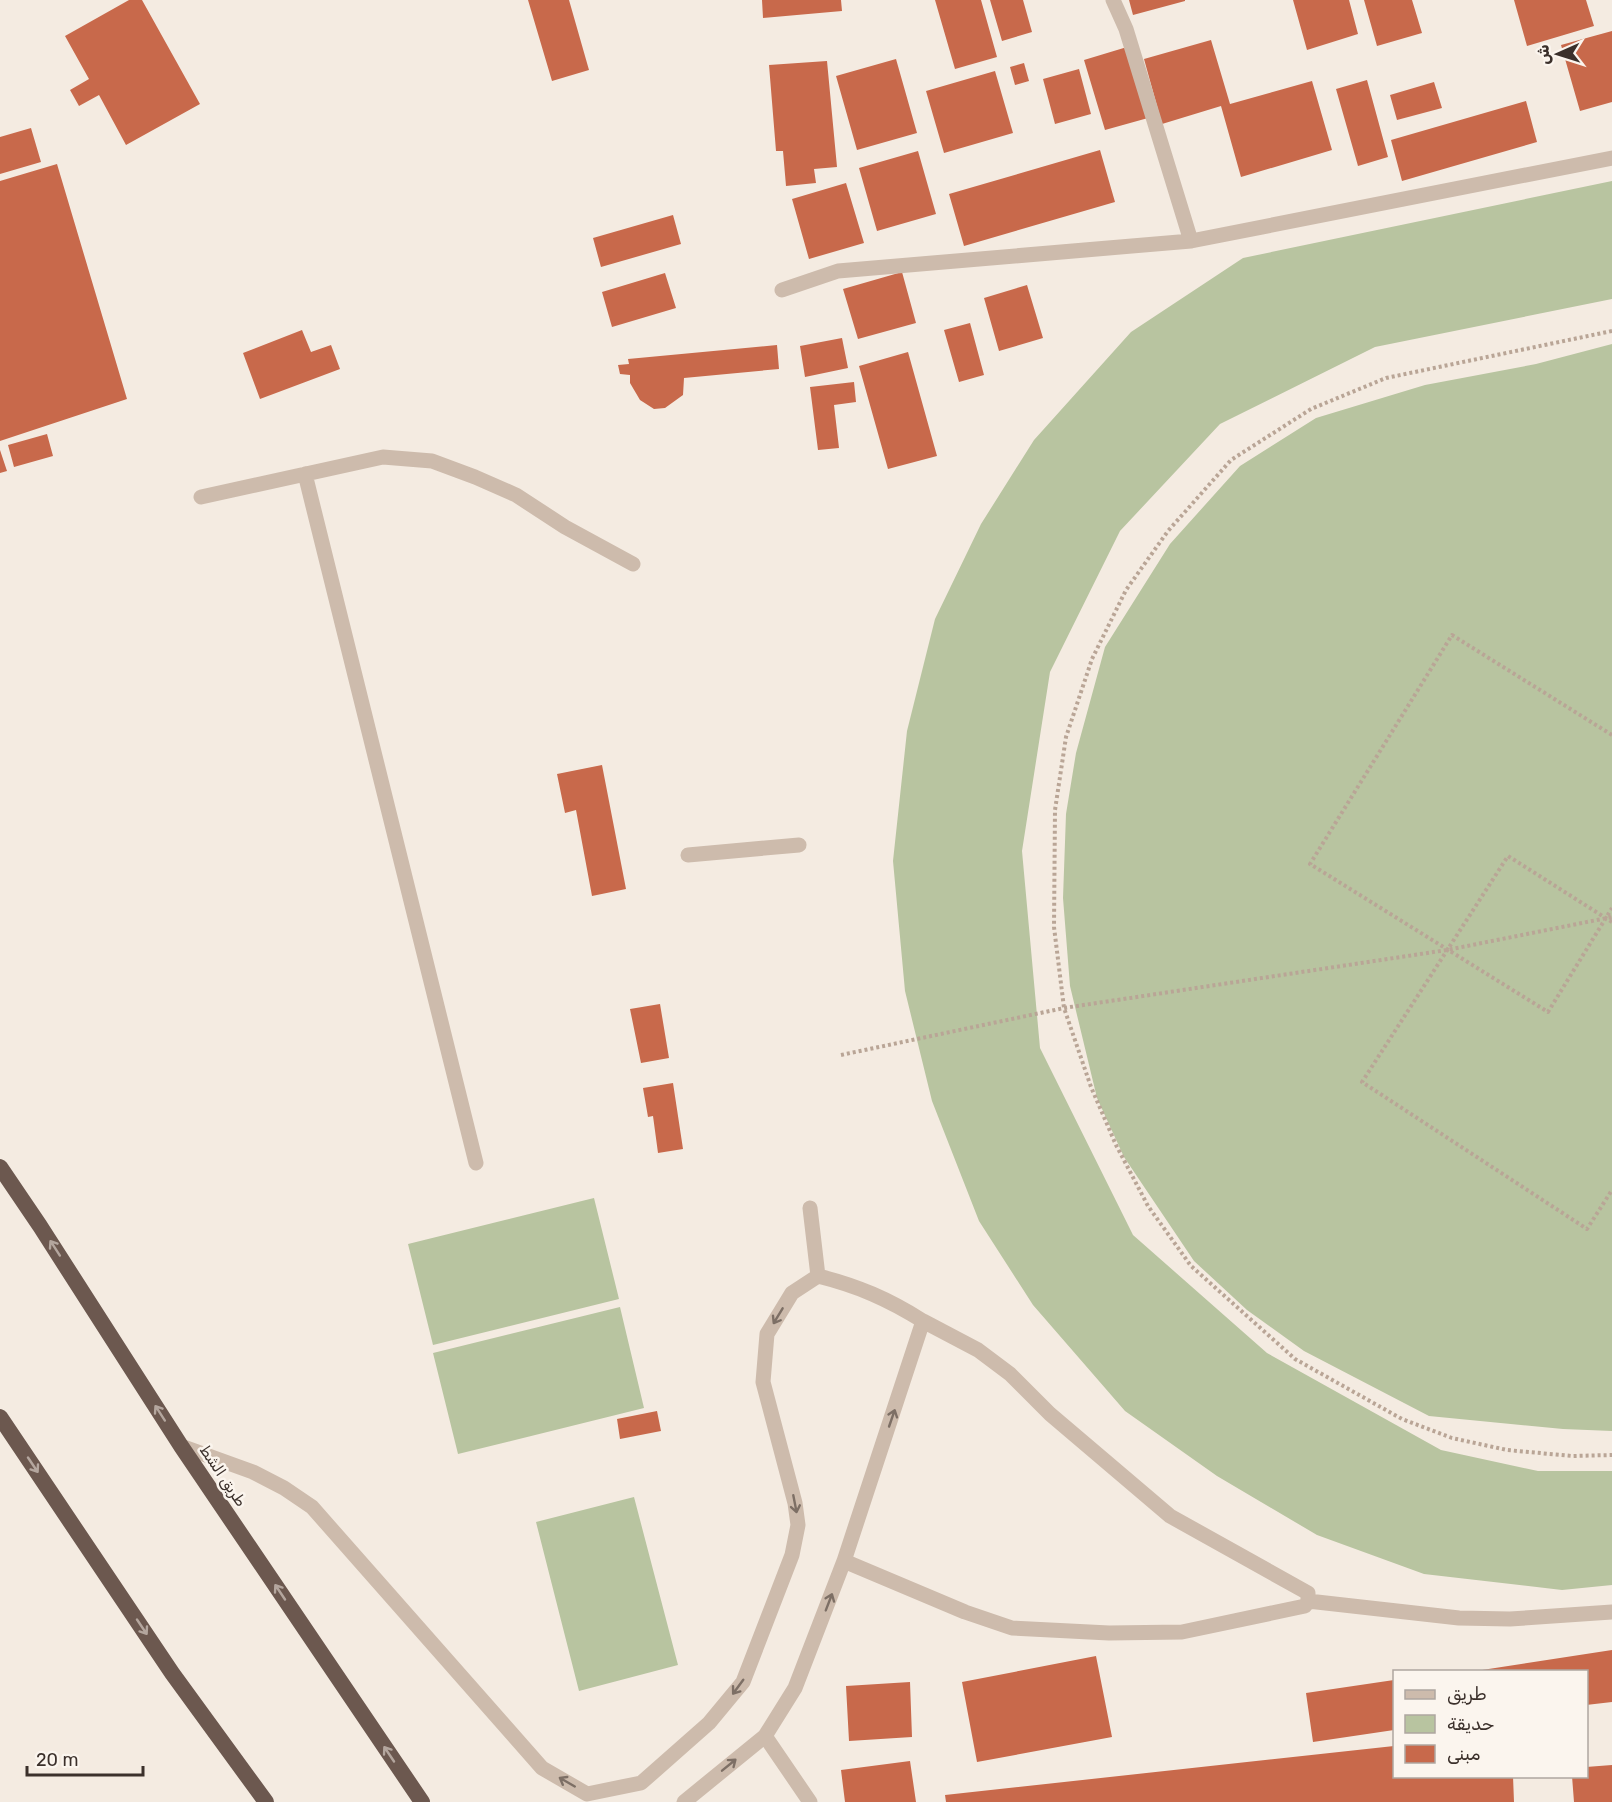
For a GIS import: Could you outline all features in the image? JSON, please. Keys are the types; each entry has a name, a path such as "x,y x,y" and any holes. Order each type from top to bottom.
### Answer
{"highway":[{"name":"طريق الشط","path":"0,1167 181,1446 422,1802"},
{"path":"0,1417 172,1673 266,1802"}],"street":[{"path":"1113,0 1126,29 1191,241"},
{"path":"782,290 838,271 1191,241 1612,158"},
{"path":"201,497 383,457 432,461 516,495 565,527 633,564"},
{"path":"305,474 476,1163"},
{"path":"688,855 799,845"},
{"path":"810,1208 818,1276"},
{"path":"181,1446 253,1472 284,1488 312,1507 542,1768 587,1794 641,1783 710,1723 743,1682 792,1554 798,1524 795,1503 763,1382 766,1334 792,1293 818,1276 853,1285 895,1304 978,1350 1010,1374 1050,1414 1170,1516 1308,1593 1308,1601 1305,1606 1182,1632 1109,1634 1012,1628 965,1612 844,1561"},
{"path":"684,1802 765,1736 795,1688 844,1561 923,1321"},
{"path":"1308,1601 1469,1618 1510,1620 1612,1612"},
{"path":"765,1736 810,1802"}],"path":[{"path":"1612,331 1386,378 1311,409 1231,460 1168,531 1126,590 1092,659 1066,737 1055,810 1054,927 1064,1008 1091,1087 1116,1146 1148,1206 1191,1266 1295,1359 1401,1419 1452,1438 1507,1450 1572,1456 1612,1455"},
{"path":"1612,735 1452,635 1310,864 1548,1012 1612,908"},
{"path":"1612,922 1508,855 1362,1082 1587,1229 1612,1190"},
{"path":"841,1055 1064,1008 1447,951 1612,916"}],"green space":[{"path":"1612,181 1612,299 1375,347 1220,424 1120,531 1050,672 1022,851 1040,1048 1133,1235 1267,1353 1441,1450 1538,1471 1612,1471 1612,1585 1562,1590 1424,1574 1317,1535 1217,1476 1125,1411 1033,1305 979,1221 932,1101 905,991 893,861 907,731 935,619 981,524 1034,440 1131,332 1243,258"},
{"path":"1612,344 1612,1431 1563,1429 1429,1416 1304,1351 1247,1310 1194,1261 1124,1157 1097,1098 1070,986 1063,898 1066,814 1076,753 1105,647 1170,544 1240,466 1316,418 1425,385 1536,364"},
{"path":"594,1198 619,1299 433,1345 408,1244"},
{"path":"620,1307 644,1408 458,1454 433,1353"},
{"path":"634,1497 678,1665 579,1691 536,1522"}],"building":[{"path":"129,0 142,0 200,104 126,145 99,95 79,106 70,90 89,79 65,36"},
{"path":"528,0 569,0 589,70 552,81"},
{"path":"762,0 841,0 842,11 763,18"},
{"path":"935,0 981,0 997,57 955,69"},
{"path":"990,0 1023,0 1032,32 1002,41"},
{"path":"1129,0 1185,0 1185,1 1133,15"},
{"path":"1293,0 1349,0 1358,34 1307,50"},
{"path":"1364,0 1412,0 1422,33 1377,46"},
{"path":"1514,0 1586,0 1594,26 1527,46"},
{"path":"1612,31 1612,102 1580,111 1561,45"},
{"path":"1211,40 1230,104 1312,81 1332,150 1241,177 1221,106 1162,124 1144,59"},
{"path":"1127,47 1148,118 1105,130 1084,60"},
{"path":"896,59 917,133 857,150 836,76"},
{"path":"827,61 837,167 814,169 816,183 786,186 783,151 776,151 769,65"},
{"path":"1024,63 1029,81 1015,85 1010,67"},
{"path":"1079,69 1091,114 1055,124 1043,79"},
{"path":"995,71 1013,133 944,153 926,91"},
{"path":"1367,80 1388,157 1358,166 1336,89"},
{"path":"1434,82 1442,108 1397,120 1390,95"},
{"path":"1526,101 1537,142 1402,181 1391,140"},
{"path":"31,128 41,162 0,174 0,137"},
{"path":"1100,150 1115,202 964,246 949,194"},
{"path":"918,151 936,214 877,231 859,168"},
{"path":"57,164 127,399 0,441 0,181"},
{"path":"846,183 864,243 809,259 792,199"},
{"path":"673,215 681,244 601,267 593,238"},
{"path":"902,272 916,323 858,339 843,289"},
{"path":"665,273 676,308 612,327 602,292"},
{"path":"1027,285 1043,338 999,351 984,298"},
{"path":"970,323 984,375 959,382 944,330"},
{"path":"302,330 311,352 331,345 340,369 260,399 243,353"},
{"path":"842,338 848,368 805,377 800,346"},
{"path":"777,345 779,369 684,378 683,395 665,408 654,409 640,400 630,383 630,375 620,374 618,365 629,364 628,359"},
{"path":"908,352 937,456 888,469 859,366"},
{"path":"854,382 856,402 834,405 839,448 818,450 810,387"},
{"path":"47,434 53,456 14,467 8,445"},
{"path":"0,450 7,471 0,473"},
{"path":"602,765 626,889 592,896 576,810 565,813 557,774"},
{"path":"660,1004 669,1058 641,1063 630,1009"},
{"path":"673,1083 683,1149 658,1153 653,1116 648,1117 643,1088"},
{"path":"657,1411 661,1431 620,1439 617,1419"},
{"path":"1612,1650 1612,1702 1588,1705 1588,1670 1482,1670"},
{"path":"1096,1656 1112,1737 977,1762 962,1682"},
{"path":"1393,1680 1393,1730 1313,1742 1306,1693"},
{"path":"910,1682 912,1737 849,1741 846,1686"},
{"path":"1393,1746 1393,1778 1513,1778 1514,1802 946,1802 945,1795"},
{"path":"910,1761 916,1802 845,1802 841,1770"},
{"path":"1612,1765 1612,1802 1574,1802 1572,1778 1588,1778 1588,1767"}]}
